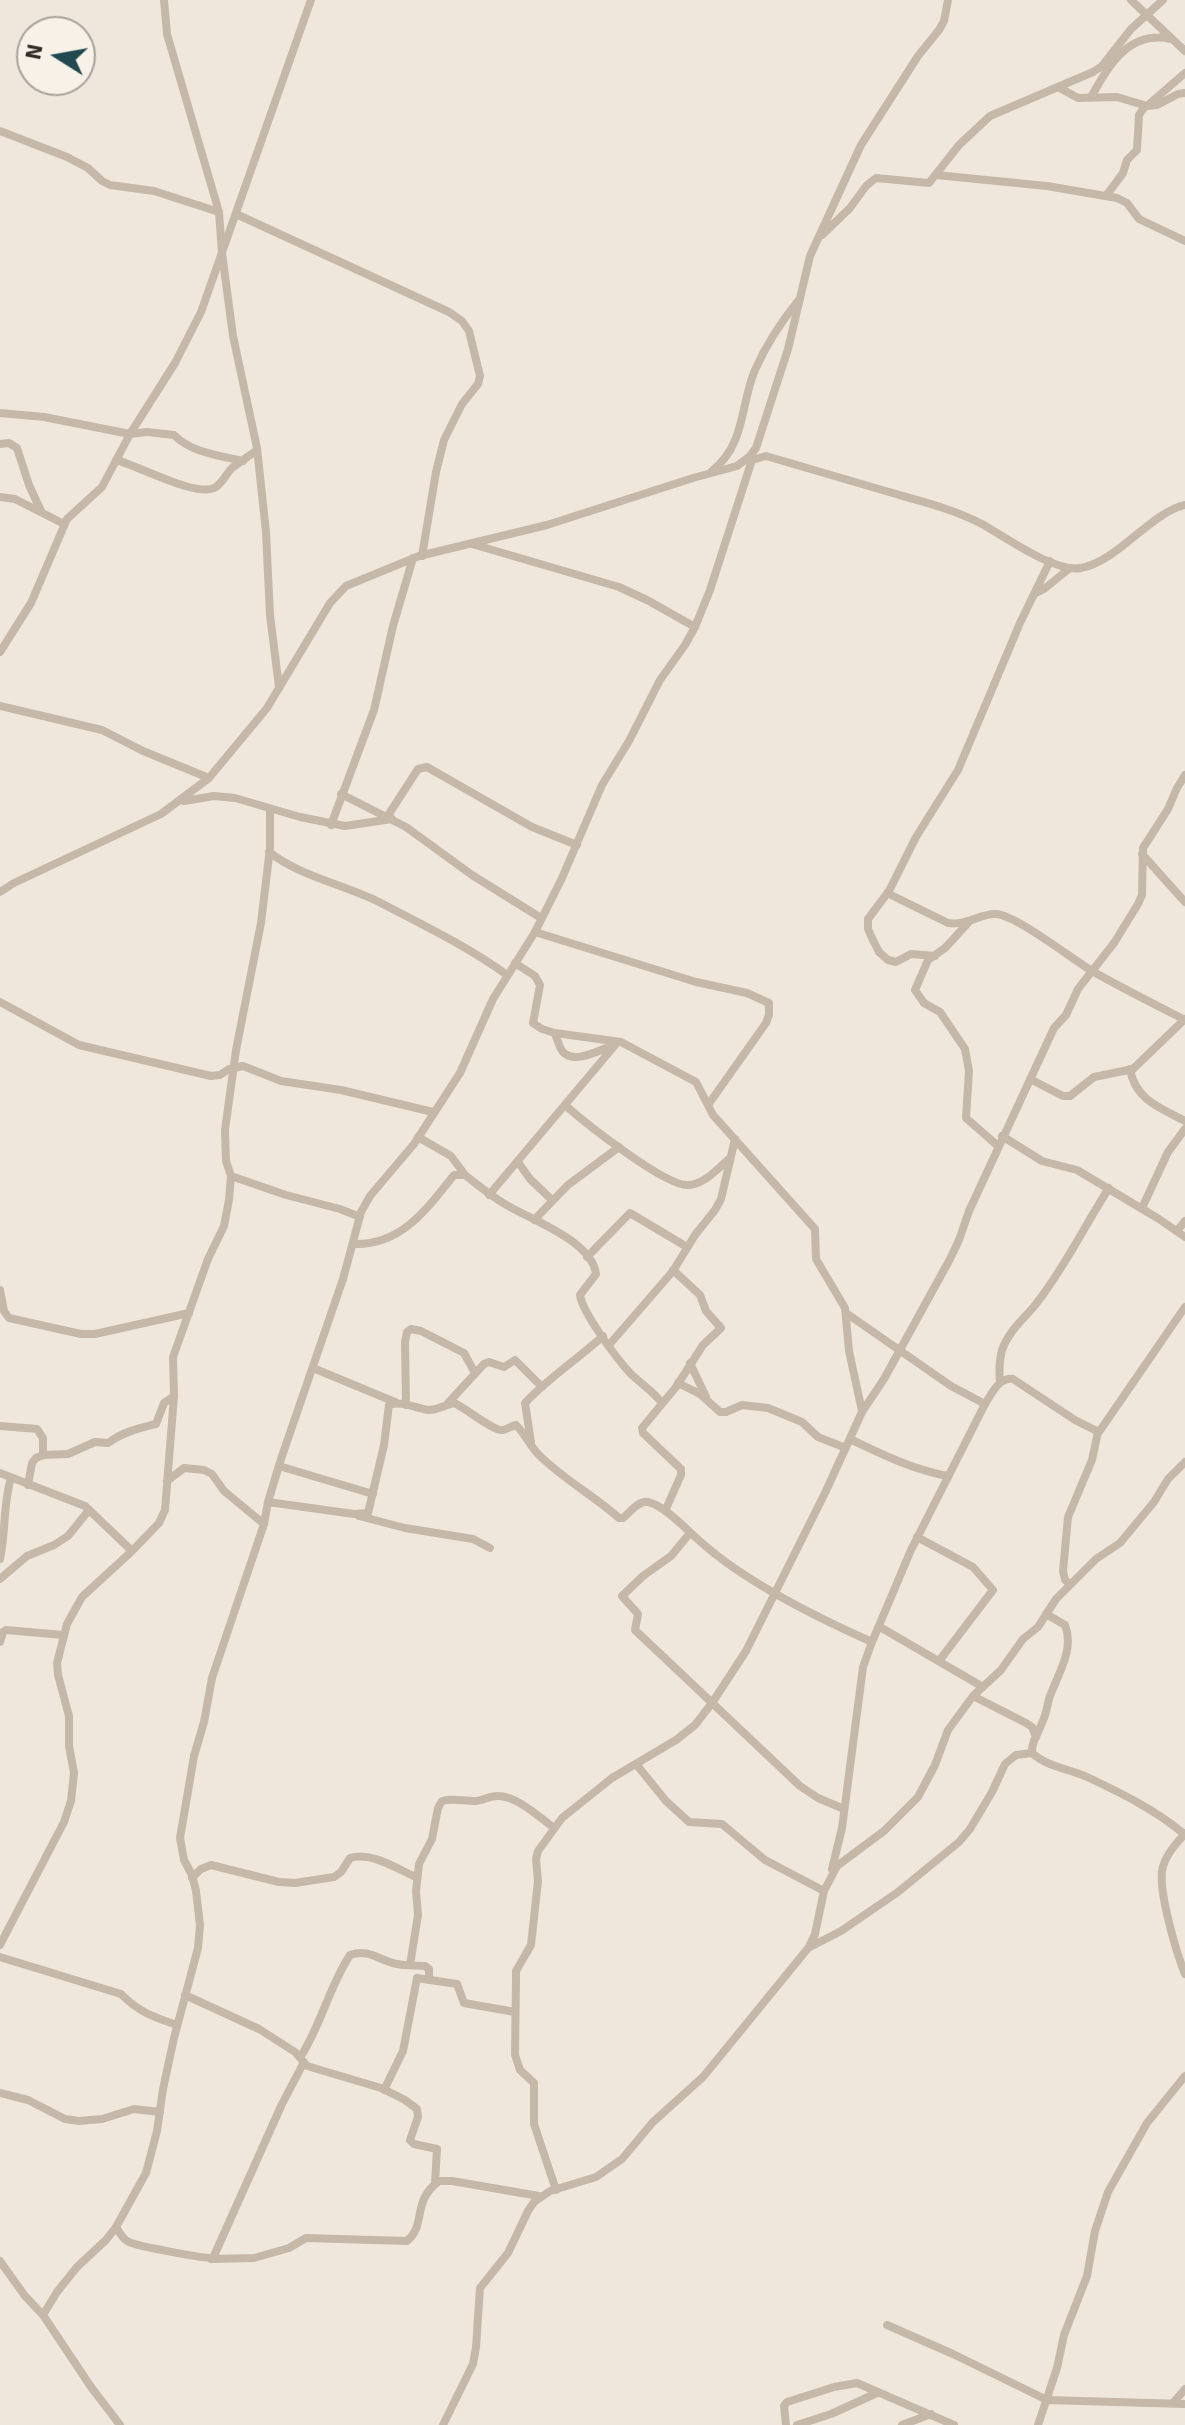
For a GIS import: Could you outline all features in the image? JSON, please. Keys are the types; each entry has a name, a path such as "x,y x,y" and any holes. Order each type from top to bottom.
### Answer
{"street":[{"path":"164,0 167,34 219,212 233,336 257,450 279,688"},
{"path":"0,652 31,603 64,524 71,513 96,494 201,312 311,0"},
{"path":"737,466 756,448 788,349 810,256 861,145 918,56 939,30 948,0"},
{"path":"1131,0 1185,51"},
{"path":"818,239 876,178 925,184 932,181 959,145 990,116 1079,80 1102,66 1147,13 1163,0"},
{"path":"1091,97 1111,64 1124,50 1144,38 1171,39"},
{"path":"1106,196 1123,173 1128,158 1137,150 1139,115 1185,73"},
{"path":"1058,87 1078,98 1117,97 1146,106 1157,105 1185,93"},
{"path":"0,131 67,157 110,185 154,191 219,212"},
{"path":"936,175 1047,186 1123,200 1139,219 1185,241"},
{"path":"236,214 449,312 466,326 478,362 479,380 462,404 444,440 418,557 393,626 374,710 331,825"},
{"path":"708,474 724,460 735,441 755,369 782,321 801,296"},
{"path":"0,413 44,417 130,434 174,435 183,444 243,461"},
{"path":"0,444 9,443 17,448 41,511"},
{"path":"116,460 204,490 214,488 229,471 257,450"},
{"path":"0,892 161,814 209,778 267,708 336,594 346,586 418,557 547,525 766,456 946,509 981,524 1025,551 1070,568 1081,568 1105,557 1149,525 1185,505"},
{"path":"43,2315 77,2267 116,2227 146,2173 177,2025 196,1961 200,1925 192,1878 184,1860 180,1838 194,1756 212,1678 264,1524 279,1466 360,1217 370,1196 405,1156 460,1073 481,1023 535,932 602,785 660,680 695,627 752,460"},
{"path":"0,497 15,499 64,524"},
{"path":"472,544 619,587 695,627"},
{"path":"935,956 911,954 892,962 879,952 868,929 868,919 887,893 916,837 958,770 1050,561"},
{"path":"1034,594 1070,568"},
{"path":"0,706 102,730 209,778"},
{"path":"179,802 214,796 235,798 331,825 352,826 389,818 416,771 427,767 532,827 577,845"},
{"path":"556,2190 534,2124 534,2083 520,2070 515,2055 516,1971 531,1945 538,1851 554,1828 600,1787 695,1725 746,1651 862,1412 901,1349 959,1240 1002,1136 1054,1028 1066,1015 1091,970 1114,943 1142,895 1141,854 1145,842 1168,809 1185,775"},
{"path":"341,794 406,827 472,875 541,918"},
{"path":"0,1945 64,1822 71,1801 74,1773 69,1746 69,1716 57,1669 63,1635 82,1597 159,1523 166,1504 174,1396 173,1357 208,1259 224,1226 231,1176 226,1161 225,1130 257,949 269,852 270,809"},
{"path":"269,852 288,864 376,901 478,954 507,975"},
{"path":"1141,854 1185,902"},
{"path":"887,893 948,923 959,924 999,914 1091,970 1185,1019 1140,1063 1130,1069 1094,1077 1070,1096 1063,1096 1030,1079"},
{"path":"970,921 926,962 916,992 924,1003 940,1012 961,1041 969,1071 966,1118 998,1146"},
{"path":"535,932 696,982 747,993 769,1003 766,1023 708,1105"},
{"path":"515,963 535,976 540,985 533,1023 555,1033 618,1043 696,1082 713,1115 769,1180 812,1223 816,1234 816,1259 846,1313 849,1351 862,1412"},
{"path":"0,1002 79,1045 211,1076 243,1066 281,1081 341,1090 433,1112"},
{"path":"555,1033 563,1052 574,1057 618,1043"},
{"path":"489,1195 618,1043"},
{"path":"1130,1069 1134,1085 1146,1099 1185,1121"},
{"path":"565,1105 641,1164 682,1185 699,1182 730,1158"},
{"path":"1142,1208 1168,1152 1185,1129"},
{"path":"1002,1136 1042,1161 1077,1170 1181,1234 1185,1221"},
{"path":"418,1137 451,1156 465,1175 489,1195 568,1236 595,1267 596,1274 580,1297 585,1309 627,1370 662,1403"},
{"path":"609,1345 673,1270 721,1199 735,1139"},
{"path":"534,1220 552,1200 619,1147"},
{"path":"518,1162 552,1200"},
{"path":"353,1244 377,1243 395,1236 410,1224 454,1175 465,1175"},
{"path":"231,1176 360,1217"},
{"path":"1000,1382 1002,1348 1061,1268 1109,1188"},
{"path":"587,1257 630,1213 687,1247"},
{"path":"665,1511 681,1469 641,1429 678,1383 703,1345 721,1327 706,1311 700,1295 673,1270"},
{"path":"0,1290 4,1311 9,1318 81,1334 95,1334 189,1313"},
{"path":"1070,1584 1063,1575 1066,1525 1092,1460 1098,1432 1182,1321 1185,1307"},
{"path":"846,1313 951,1386 985,1404"},
{"path":"406,1405 405,1342 411,1329 464,1353 475,1373"},
{"path":"531,1443 524,1405 603,1336"},
{"path":"313,1368 395,1402 436,1409 448,1403 488,1362 504,1367 515,1360 542,1387"},
{"path":"690,1363 708,1401"},
{"path":"435,2183 452,2181 539,2196 596,2177 622,2159 653,2122 719,2059 809,1947 815,1934 844,1809 860,1678 917,1537 985,1404 1000,1382 1013,1379 1098,1432"},
{"path":"678,1383 700,1394 716,1410 723,1412 742,1405 768,1408 802,1422 818,1437 948,1476"},
{"path":"28,1485 32,1463 43,1455 60,1456 95,1442 108,1443 138,1427 156,1424 164,1403 174,1396"},
{"path":"354,1514 370,1512 384,1445 387,1409 395,1402"},
{"path":"448,1403 460,1405 495,1429 504,1430 516,1425 536,1453 619,1518 644,1502 651,1503 665,1511 721,1561 872,1642"},
{"path":"0,1426 37,1429 43,1438 43,1455"},
{"path":"831,1873 884,1831 918,1797 935,1765 948,1730 973,1696 1001,1670 1070,1584 1096,1559 1120,1543 1154,1502 1168,1479 1185,1462"},
{"path":"279,1466 373,1494"},
{"path":"167,1481 184,1468 204,1470 215,1476 224,1491 264,1524"},
{"path":"0,1473 75,1501 89,1510 132,1551"},
{"path":"0,1559 5,1530 5,1500 11,1478"},
{"path":"268,1502 354,1514 405,1528 467,1537 490,1548"},
{"path":"0,1579 27,1556 68,1536 89,1510"},
{"path":"690,1533 671,1556 622,1596 638,1614 635,1630 800,1786 844,1809"},
{"path":"917,1537 973,1567 993,1590 939,1661"},
{"path":"1032,1753 1032,1745 1068,1648 1065,1625 1046,1614"},
{"path":"880,1627 983,1687"},
{"path":"0,1637 6,1630 63,1635"},
{"path":"973,1696 1026,1723 1032,1727 1036,1737"},
{"path":"809,1947 841,1931 898,1892 959,1842 992,1792 1005,1764 1016,1755 1032,1753 1162,1816 1185,1834 1176,1844 1162,1873 1177,1957 1185,1974"},
{"path":"636,1764 666,1801 689,1822 722,1824 765,1860 824,1891"},
{"path":"410,1965 418,1915 416,1877 423,1853 432,1839 438,1808 445,1800 478,1801 495,1795 506,1797 554,1828"},
{"path":"192,1878 211,1865 279,1882 308,1881 334,1877 350,1858 359,1855 382,1861 416,1877"},
{"path":"211,2259 215,2256 329,1994 350,1955 376,1955 398,1965 428,1968 429,1978"},
{"path":"0,1957 119,1993 133,2007 177,2025"},
{"path":"384,2090 403,2051 415,1981 420,1977 457,1984 464,2003 515,2012"},
{"path":"116,2227 123,2238 133,2244 205,2259 254,2258 289,2248 306,2238 407,2241 416,2229 421,2203 435,2183 437,2149 414,2144 410,2140 418,2110 405,2100 384,2090 311,2068 251,2025 185,1995"},
{"path":"1038,2425 1064,2335 1087,2276 1095,2231 1108,2192 1147,2123 1185,2076"},
{"path":"0,2093 28,2100 65,2119 79,2121 102,2119 134,2109 160,2112"},
{"path":"443,2425 473,2364 480,2288 508,2253 528,2211 539,2196"},
{"path":"0,2261 43,2315 120,2425"},
{"path":"887,2325 1047,2400 1185,2404"},
{"path":"786,2425 784,2406 787,2402 854,2383 904,2401 954,2425"},
{"path":"1173,2403 1185,2389"},
{"path":"797,2425 831,2414 877,2393"},
{"path":"902,2425 931,2414"}]}
